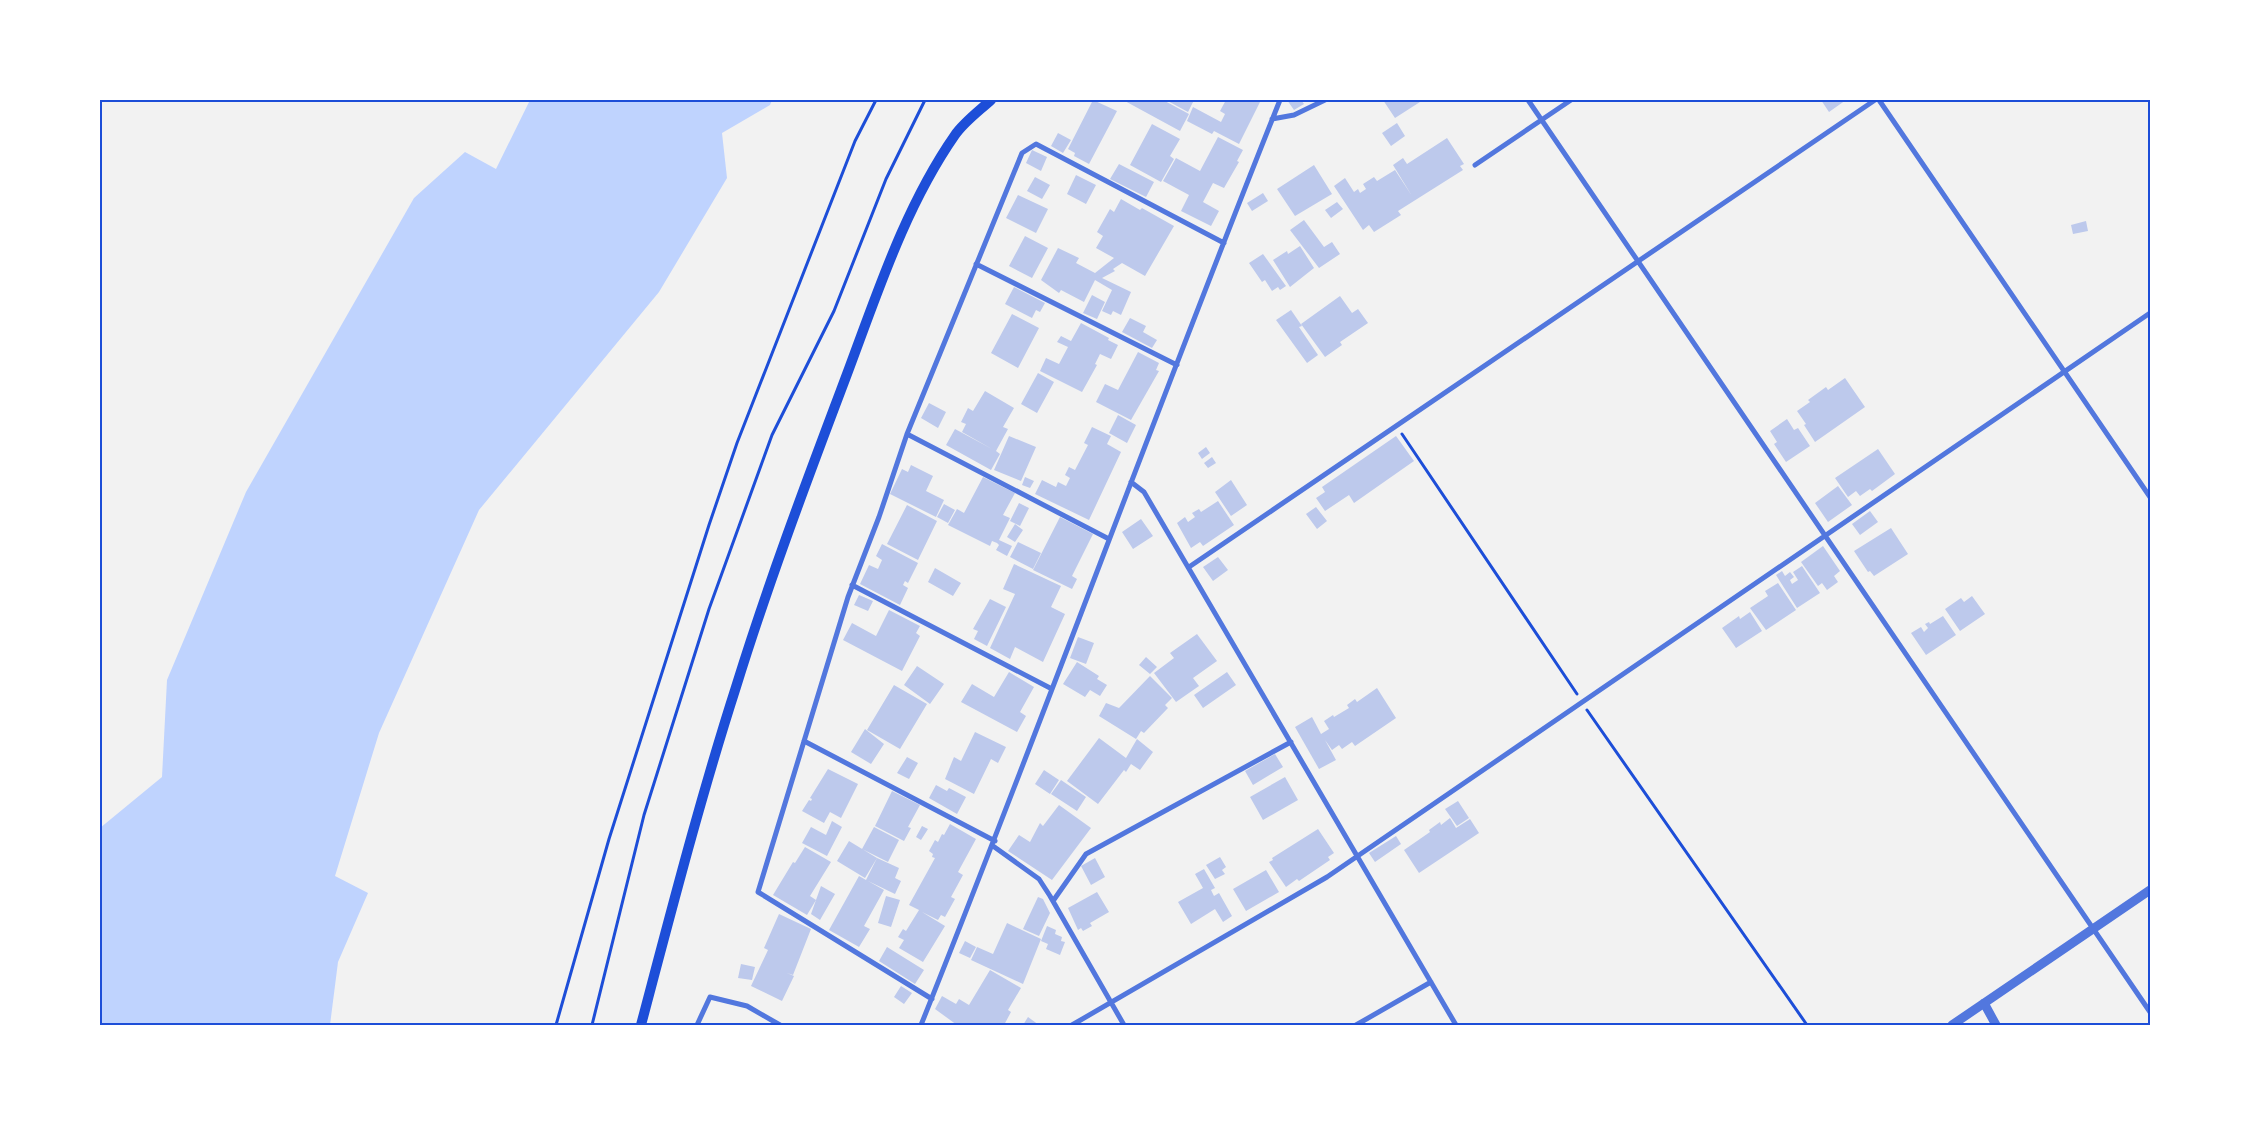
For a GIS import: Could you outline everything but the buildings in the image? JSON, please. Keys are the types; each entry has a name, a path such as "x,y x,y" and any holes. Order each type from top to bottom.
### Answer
{"main road":[{"path":"641,1025 677,888 735,688 799,503 843,385 895,250 923,187 956,132 991,100"}],"street":[{"path":"921,1025 994,844 1109,538 1280,100"},
{"path":"1272,119 1294,116 1325,100"},
{"path":"1528,100 2150,1012"},
{"path":"1475,165 1571,100"},
{"path":"1189,567 1875,100"},
{"path":"1879,100 2150,496"},
{"path":"932,999 758,892 852,585 879,517 907,434 1022,153 1036,144 1224,243"},
{"path":"976,264 1177,365"},
{"path":"1072,1025 1327,877 1581,701 2150,313"},
{"path":"907,434 1109,538"},
{"path":"1131,482 1144,492 1189,567 1456,1025"},
{"path":"852,585 1052,688"},
{"path":"804,741 994,844 1039,880 1124,1025"},
{"path":"1053,901 1086,854 1291,742"},
{"path":"1952,1025 2150,890"},
{"path":"1356,1025 1431,982"},
{"path":"698,1025 710,997 747,1006 780,1025"},
{"path":"1984,1004 1996,1025"}],"path":[{"path":"556,1025 609,839 715,507 741,434 855,141 876,100"},
{"path":"592,1025 644,815 710,609 768,444 834,311 886,179 924,100"},
{"path":"1396,425 1581,701 1807,1025"}],"water":[{"path":"530,100 772,100 770,105 722,133 727,178 659,292 479,510 379,733 335,876 368,893 338,962 330,1025 100,1025 100,828 162,777 167,680 246,492 414,198 465,152 496,169"}]}
